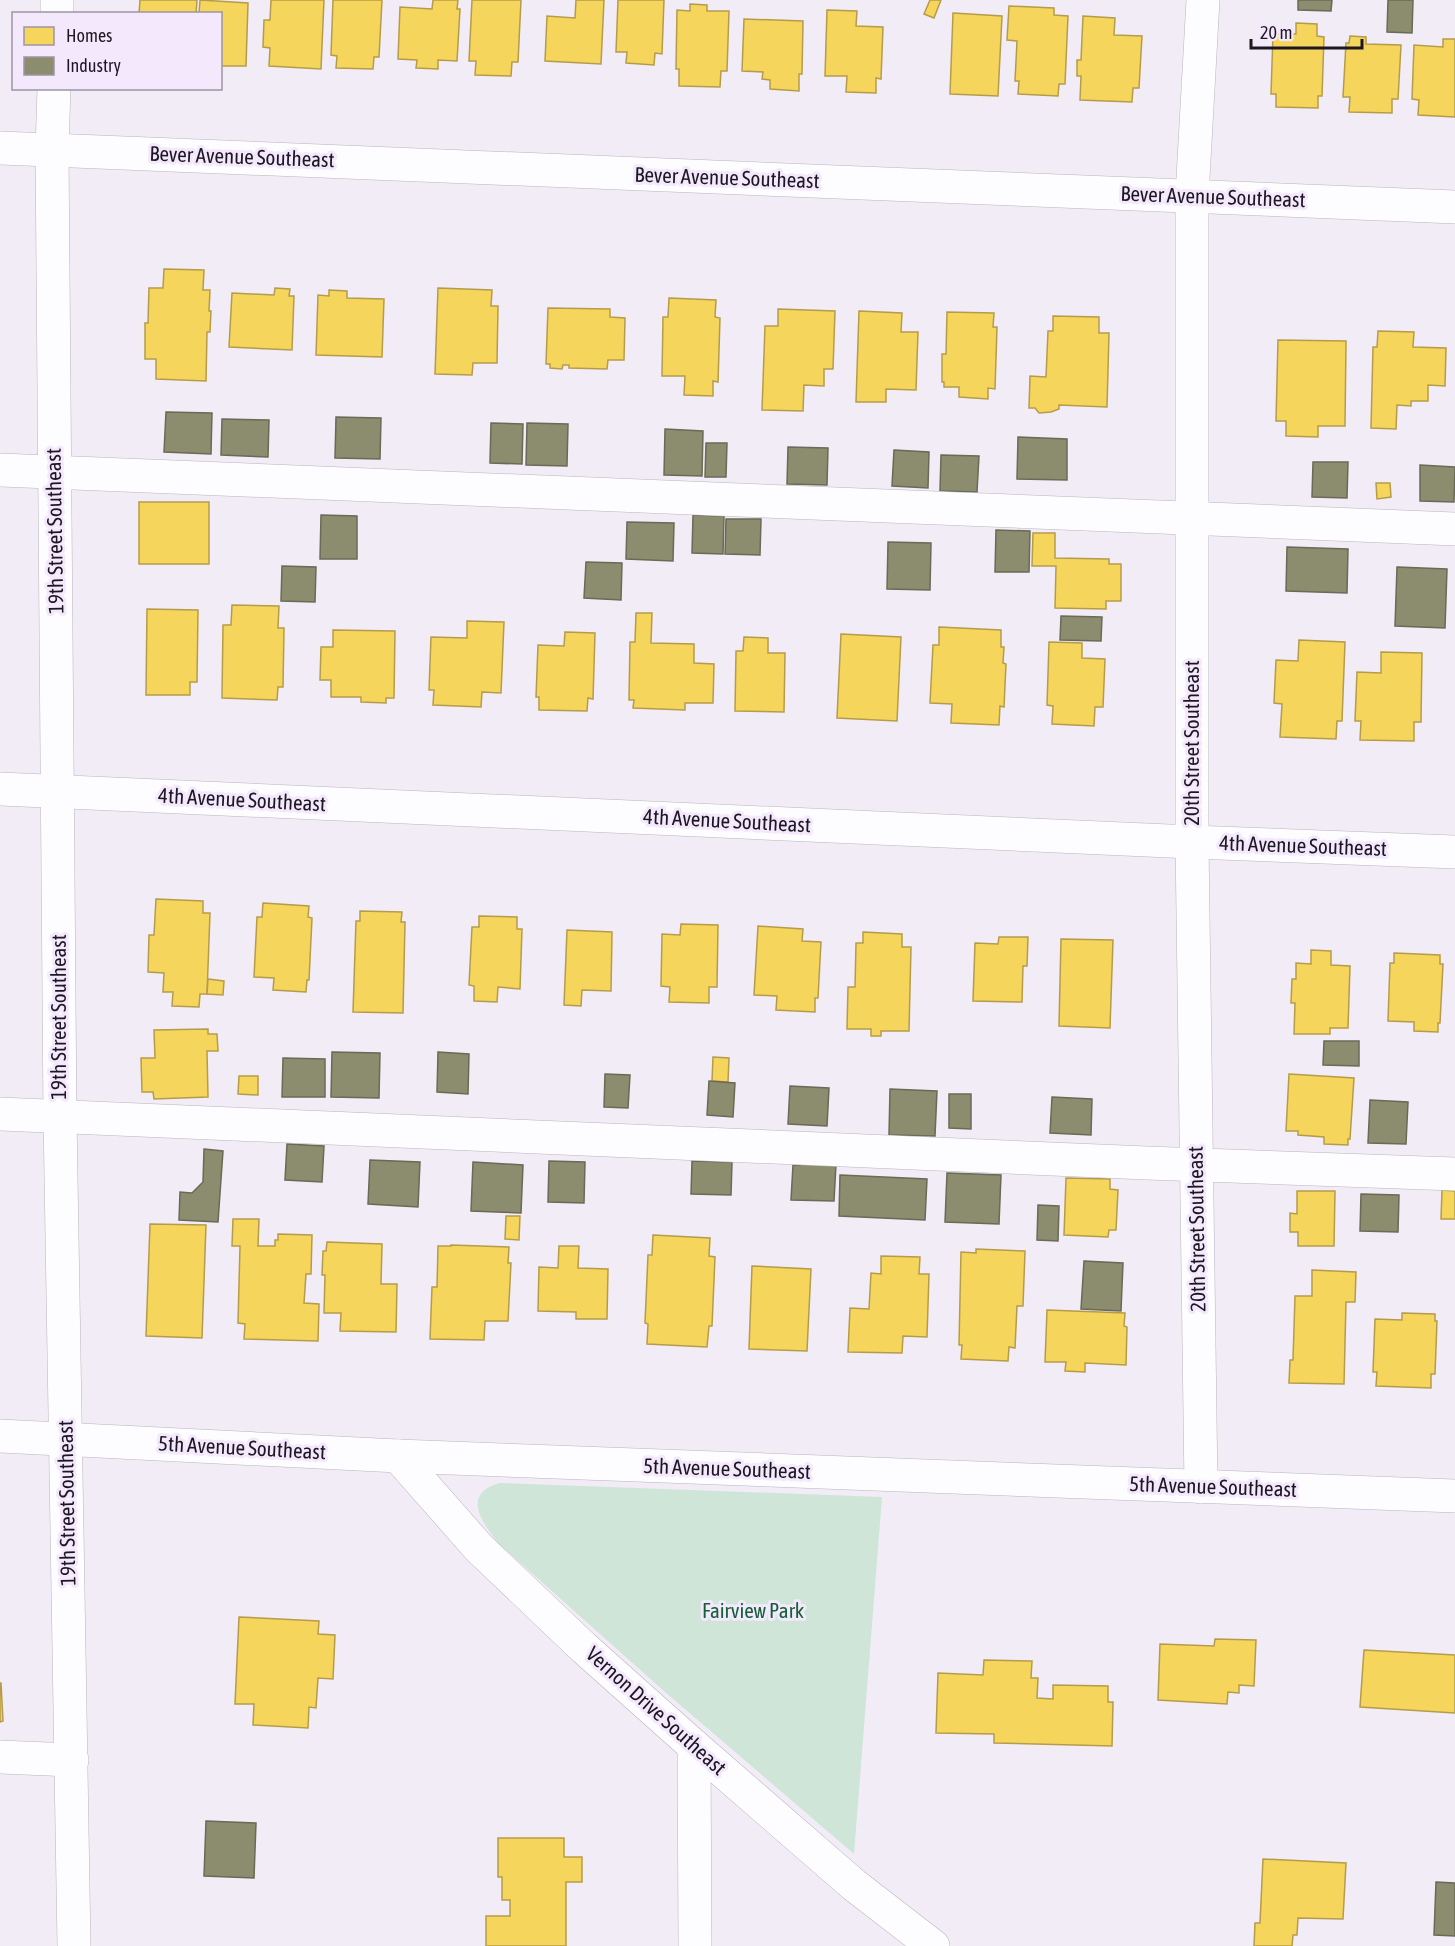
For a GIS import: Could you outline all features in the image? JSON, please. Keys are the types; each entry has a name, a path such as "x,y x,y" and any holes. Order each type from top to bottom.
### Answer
{"street":[{"name":"20th Street Southeast","path":"1201,1487 1192,842 1192,196 1203,0"},
{"name":"19th Street Southeast","path":"54,90 52,150 60,1117 74,1946"},
{"name":"Bever Avenue Southeast","path":"0,148 1455,207"},
{"path":"0,470 1455,529"},
{"name":"4th Avenue Southeast","path":"0,789 1455,852"},
{"path":"0,1114 1455,1174"},
{"name":"5th Avenue Southeast","path":"0,1436 398,1456 1455,1496"},
{"name":"Vernon Drive Southeast","path":"398,1456 479,1548 583,1647 854,1885 933,1946"},
{"path":"694,1746 695,1946"},
{"path":"0,1757 72,1760"}],"green space":[{"name":"Fairview Park","path":"500,1483 882,1497 854,1854 665,1692 498,1543 481,1518 478,1502 481,1494"}],"building: Homes":[{"path":"140,0 197,0 196,12 139,12"},
{"path":"200,0 248,3 246,66 222,66 222,12 199,12"},
{"path":"271,0 324,0 321,69 269,66 270,48 263,47 264,20 270,20"},
{"path":"333,0 382,0 379,57 374,57 373,69 336,68 337,56 331,55"},
{"path":"433,0 458,0 457,9 460,9 457,61 438,60 438,69 416,68 417,60 398,59 400,7 432,9"},
{"path":"472,0 521,0 518,62 512,62 511,76 475,75 476,61 469,61"},
{"path":"576,0 604,0 601,64 545,61 547,16 575,18"},
{"path":"618,0 664,0 662,54 655,53 654,65 626,63 627,52 616,52"},
{"path":"930,0 941,0 934,18 924,14"},
{"path":"690,4 707,5 707,11 729,11 727,71 721,71 720,87 679,86 679,69 676,69 677,10 690,11"},
{"path":"1009,6 1054,8 1054,15 1068,16 1065,84 1059,84 1058,96 1018,94 1019,81 1015,81 1017,41 1007,40"},
{"path":"827,10 857,11 856,26 883,27 881,79 876,78 876,93 846,92 847,76 825,76"},
{"path":"953,13 1002,16 998,96 950,94"},
{"path":"1083,16 1115,18 1114,35 1142,36 1139,88 1133,88 1132,102 1080,100 1081,76 1077,76 1077,60 1081,60"},
{"path":"744,19 803,21 802,74 799,74 799,91 770,89 770,80 762,79 763,72 742,71"},
{"path":"1296,23 1317,24 1317,36 1324,37 1322,96 1318,96 1318,108 1276,107 1276,94 1271,94 1273,34 1296,34"},
{"path":"1350,36 1366,37 1366,44 1401,45 1398,99 1392,99 1392,113 1349,112 1350,97 1343,97 1346,43 1349,43"},
{"path":"1443,39 1455,39 1455,117 1418,115 1419,100 1412,99 1414,45 1443,47"},
{"path":"164,269 204,270 203,290 210,290 209,311 211,311 210,332 207,332 206,381 156,379 156,359 145,359 145,323 148,323 149,288 163,288"},
{"path":"275,288 290,289 289,296 294,296 292,350 229,347 232,293 274,295"},
{"path":"438,288 492,290 491,306 498,306 497,363 473,363 472,375 435,374"},
{"path":"329,290 347,291 347,298 384,299 382,357 316,355 318,295 329,296"},
{"path":"669,298 716,300 715,317 720,318 718,382 713,381 713,396 684,395 685,376 662,376 663,317 668,317"},
{"path":"548,308 610,309 610,317 625,318 624,360 608,360 607,369 569,368 569,365 563,365 562,369 550,368 550,364 546,364"},
{"path":"778,309 835,311 833,369 824,369 824,386 804,385 803,411 762,410 765,326 778,326"},
{"path":"859,311 902,313 901,332 918,332 916,390 886,389 886,402 856,402"},
{"path":"947,312 994,313 993,327 997,327 995,389 988,388 988,399 959,397 959,387 944,387 942,354 946,354"},
{"path":"1053,316 1099,317 1099,333 1109,333 1107,407 1059,405 1059,409 1039,413 1035,408 1029,408 1030,376 1046,377 1048,331 1053,331"},
{"path":"1378,331 1414,332 1413,347 1446,348 1445,386 1428,385 1428,401 1411,401 1411,406 1397,405 1396,429 1371,428 1373,347 1377,347"},
{"path":"1278,340 1346,341 1345,426 1318,426 1318,437 1286,436 1286,421 1276,421"},
{"path":"1376,483 1390,483 1391,497 1377,499"},
{"path":"139,502 209,502 209,564 139,564"},
{"path":"1033,533 1055,533 1055,558 1109,559 1109,564 1121,564 1121,601 1106,601 1106,609 1055,608 1056,566 1032,566"},
{"path":"232,605 279,606 278,628 284,628 283,687 278,687 277,700 222,698 223,625 231,625"},
{"path":"147,609 198,610 197,682 190,682 190,695 146,695"},
{"path":"636,613 652,613 651,643 694,644 694,663 714,664 713,703 685,703 685,710 633,708 634,700 629,700 630,642 635,642"},
{"path":"467,621 504,622 501,693 482,692 481,707 433,705 434,690 429,690 431,637 467,638"},
{"path":"939,627 1001,630 1001,647 1004,647 1003,663 1006,664 1004,707 1000,706 999,725 951,723 952,704 930,703 933,645 939,645"},
{"path":"333,630 395,631 394,698 386,698 386,703 361,702 361,697 331,697 331,680 320,680 321,647 333,647"},
{"path":"565,632 595,633 593,699 588,698 587,711 539,710 539,697 536,697 538,645 564,646"},
{"path":"841,634 901,637 897,721 837,718"},
{"path":"744,637 768,638 768,653 785,653 784,712 735,711 736,651 743,651"},
{"path":"1299,640 1345,642 1342,721 1337,721 1336,739 1280,737 1282,704 1274,703 1276,660 1298,661"},
{"path":"1049,642 1082,643 1082,658 1105,659 1103,707 1095,707 1094,726 1052,724 1053,706 1047,705"},
{"path":"1381,652 1422,653 1421,722 1414,722 1414,741 1360,740 1361,721 1355,721 1357,672 1381,673"},
{"path":"156,899 203,901 203,913 210,913 207,994 200,994 199,1007 172,1006 173,992 163,992 164,973 148,972 149,935 154,935"},
{"path":"263,903 309,906 308,917 312,918 309,980 307,980 306,992 273,990 274,978 254,977 257,917 262,917"},
{"path":"360,911 402,912 401,922 405,922 403,1013 353,1012 356,921 360,921"},
{"path":"479,916 517,917 517,929 522,929 520,989 498,987 497,1002 474,1001 474,986 469,985 472,927 479,927"},
{"path":"681,924 718,925 717,987 709,987 709,1003 669,1002 670,987 661,986 662,934 680,935"},
{"path":"758,926 803,929 802,941 821,942 815,1012 776,1010 777,996 754,995"},
{"path":"567,930 612,932 611,991 582,990 581,1006 564,1005"},
{"path":"863,932 902,934 902,947 911,947 909,1031 881,1031 881,1036 871,1036 871,1029 847,1029 848,987 855,987 856,943 863,943"},
{"path":"999,937 1028,937 1027,966 1023,966 1022,1002 973,1001 975,943 998,944"},
{"path":"1061,939 1113,940 1110,1028 1059,1026"},
{"path":"1311,950 1331,951 1331,965 1350,966 1348,1028 1330,1028 1330,1034 1294,1034 1295,1003 1291,1003 1292,979 1296,979 1296,963 1311,964"},
{"path":"1394,953 1440,955 1440,964 1443,964 1438,1032 1414,1031 1414,1022 1388,1021 1390,963 1394,963"},
{"path":"208,979 224,981 223,995 207,994"},
{"path":"208,1029 208,1034 217,1034 218,1051 207,1051 208,1097 154,1099 153,1092 142,1092 141,1058 155,1058 154,1030"},
{"path":"713,1057 729,1058 728,1082 712,1081"},
{"path":"1289,1074 1354,1078 1348,1145 1324,1144 1324,1137 1298,1135 1298,1131 1286,1131"},
{"path":"239,1076 258,1076 258,1095 238,1094"},
{"path":"1066,1178 1110,1179 1110,1189 1118,1190 1116,1230 1109,1230 1108,1237 1064,1235"},
{"path":"1442,1190 1455,1191 1455,1219 1441,1219"},
{"path":"1297,1191 1335,1191 1334,1246 1298,1246 1298,1232 1290,1232 1290,1213 1297,1214"},
{"path":"506,1216 520,1216 519,1240 505,1239"},
{"path":"233,1219 259,1219 258,1246 275,1246 278,1234 312,1235 311,1274 306,1274 304,1303 319,1304 318,1341 244,1339 245,1324 238,1323 240,1246 232,1246"},
{"path":"150,1224 206,1225 202,1338 146,1336"},
{"path":"653,1235 710,1238 709,1256 715,1257 712,1326 709,1326 707,1347 647,1344 648,1324 645,1323 648,1255 652,1255"},
{"path":"327,1242 382,1244 381,1284 397,1284 396,1332 340,1331 341,1313 324,1313 323,1251 326,1251"},
{"path":"438,1246 509,1247 508,1263 511,1263 508,1321 485,1321 484,1340 430,1339 432,1287 437,1287"},
{"path":"559,1246 579,1246 578,1268 608,1269 607,1319 576,1319 576,1312 538,1311 539,1267 558,1268"},
{"path":"976,1249 1025,1251 1023,1306 1017,1306 1015,1348 1009,1347 1008,1361 961,1359 962,1345 959,1345 961,1252 976,1253"},
{"path":"881,1256 920,1257 919,1274 929,1274 927,1337 903,1336 902,1353 848,1352 850,1308 869,1309 871,1273 881,1274"},
{"path":"752,1266 811,1269 807,1351 749,1349"},
{"path":"1312,1270 1356,1272 1355,1302 1346,1302 1344,1384 1289,1383 1290,1360 1293,1360 1295,1296 1312,1296"},
{"path":"1047,1310 1125,1313 1126,1365 1085,1363 1085,1372 1065,1371 1066,1362 1045,1362"},
{"path":"1402,1313 1435,1314 1435,1321 1437,1321 1435,1374 1431,1374 1431,1388 1376,1386 1377,1372 1373,1372 1375,1319 1402,1320"},
{"path":"239,1617 319,1621 318,1634 335,1635 333,1679 318,1678 316,1708 309,1707 308,1728 253,1725 254,1704 235,1704"},
{"path":"1215,1639 1256,1640 1254,1686 1239,1685 1239,1693 1228,1692 1227,1704 1158,1700 1160,1644 1214,1646"},
{"path":"1364,1650 1455,1655 1455,1713 1360,1707"},
{"path":"984,1660 1032,1661 1031,1678 1038,1678 1037,1698 1053,1699 1053,1685 1108,1686 1108,1702 1113,1702 1112,1746 994,1743 994,1734 936,1733 938,1673 983,1675"},
{"path":"0,1683 3,1721 0,1722"},
{"path":"498,1838 564,1838 564,1857 582,1857 582,1882 566,1882 566,1946 486,1946 486,1916 510,1916 510,1900 502,1900 502,1877 498,1877"},
{"path":"1263,1859 1346,1863 1343,1919 1298,1918 1297,1935 1293,1935 1292,1946 1254,1946 1255,1923 1260,1923"}],"building: Industry":[{"path":"1298,0 1332,0 1331,11 1298,10"},
{"path":"1388,0 1413,0 1412,33 1387,32"},
{"path":"166,412 212,413 211,454 164,452"},
{"path":"336,417 381,418 380,459 335,458"},
{"path":"222,419 269,420 268,457 221,455"},
{"path":"491,423 523,424 522,464 490,463"},
{"path":"527,423 568,424 567,466 526,465"},
{"path":"665,429 703,431 702,476 664,475"},
{"path":"1018,437 1067,439 1067,480 1017,479"},
{"path":"706,443 727,443 726,477 705,477"},
{"path":"788,447 828,448 827,485 787,484"},
{"path":"894,450 929,452 928,488 892,486"},
{"path":"941,455 979,456 977,492 940,491"},
{"path":"1313,462 1348,462 1347,498 1312,497"},
{"path":"1420,465 1455,467 1454,502 1420,501"},
{"path":"321,515 357,516 357,559 320,559"},
{"path":"693,515 724,516 723,554 692,553"},
{"path":"726,519 761,519 760,555 725,554"},
{"path":"627,522 674,523 673,561 626,559"},
{"path":"996,530 1030,531 1029,572 995,572"},
{"path":"888,542 931,543 930,590 887,589"},
{"path":"1287,547 1348,549 1347,593 1286,591"},
{"path":"586,562 622,563 621,600 584,598"},
{"path":"282,566 316,567 315,602 281,601"},
{"path":"1397,567 1447,569 1445,628 1395,626"},
{"path":"1061,616 1102,617 1101,641 1060,640"},
{"path":"1324,1041 1359,1041 1359,1066 1323,1065"},
{"path":"332,1052 380,1053 379,1098 331,1097"},
{"path":"438,1052 469,1054 468,1094 437,1092"},
{"path":"283,1058 325,1059 325,1097 282,1097"},
{"path":"605,1074 630,1075 628,1108 604,1107"},
{"path":"709,1081 735,1083 733,1117 707,1115"},
{"path":"790,1086 829,1088 827,1126 788,1124"},
{"path":"890,1089 937,1091 935,1136 889,1135"},
{"path":"949,1094 971,1094 971,1129 949,1128"},
{"path":"1052,1097 1092,1099 1091,1135 1050,1133"},
{"path":"1370,1100 1408,1102 1406,1144 1368,1143"},
{"path":"287,1144 324,1146 322,1182 285,1180"},
{"path":"204,1149 223,1151 218,1222 179,1220 180,1192 192,1193 203,1182"},
{"path":"370,1160 420,1162 418,1207 368,1204"},
{"path":"549,1161 585,1162 584,1203 548,1202"},
{"path":"692,1161 732,1162 731,1195 691,1194"},
{"path":"473,1162 523,1165 521,1213 471,1211"},
{"path":"800,1163 836,1164 834,1201 791,1200 793,1165 800,1165"},
{"path":"947,1173 1001,1175 999,1224 945,1222"},
{"path":"840,1175 927,1179 925,1220 839,1216"},
{"path":"1361,1194 1399,1195 1398,1232 1360,1231"},
{"path":"1038,1205 1059,1206 1058,1241 1037,1240"},
{"path":"1084,1261 1123,1263 1121,1311 1081,1309"},
{"path":"206,1821 256,1823 254,1878 204,1876"},
{"path":"1436,1882 1455,1883 1455,1936 1434,1935"}]}
